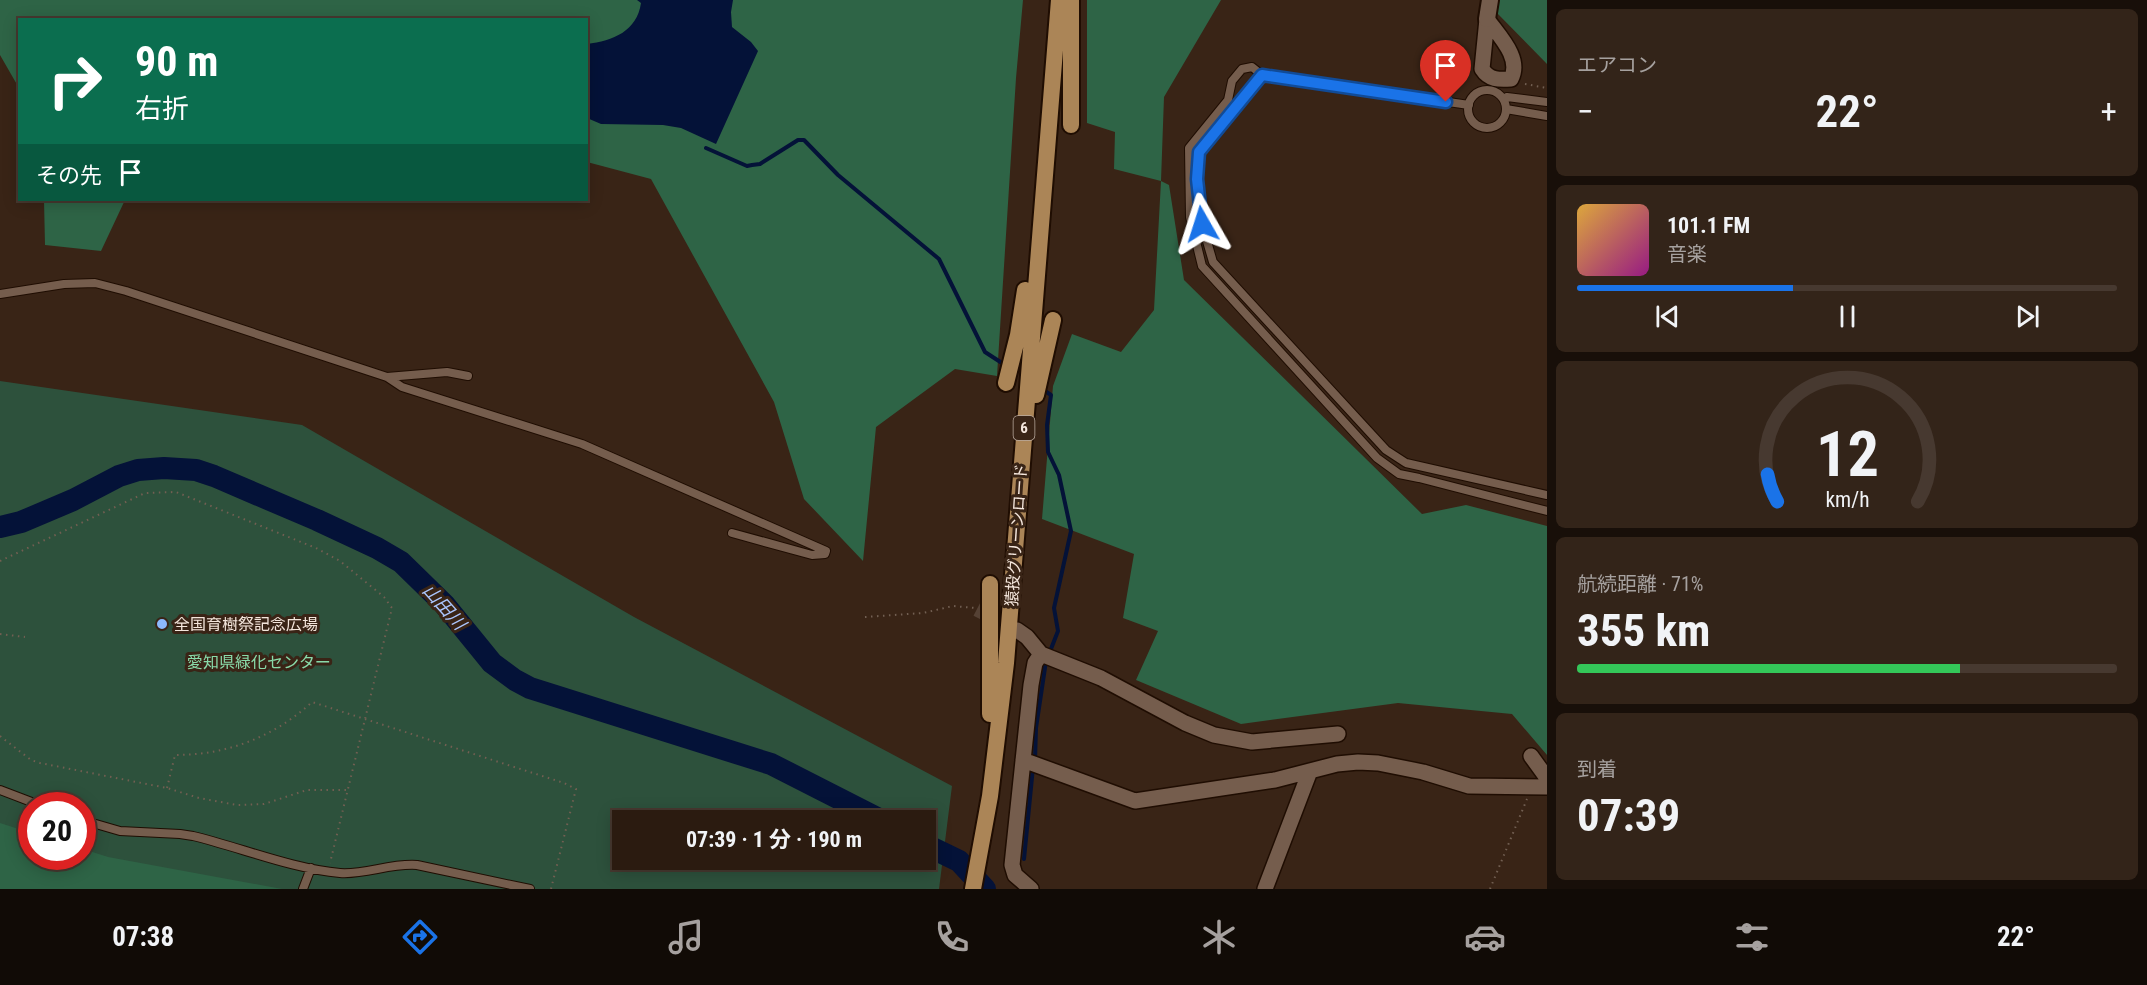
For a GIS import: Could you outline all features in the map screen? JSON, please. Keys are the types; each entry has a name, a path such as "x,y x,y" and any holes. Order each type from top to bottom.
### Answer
{"main road":[{"name":"猿投グリーンロード","path":"973,889 990,796 999,729 1059,0"},
{"path":"1071,0 1071,125"},
{"path":"1006,383 1025,294 1048,76 1056,45"},
{"path":"1012,590 1018,558 1035,401 1053,320"},
{"path":"990,584 990,796"}],"street":[{"path":"1487,20 1513,57 1515,72 1511,79 1498,80 1486,76 1482,69 1487,20 1490,0"},
{"path":"1017,630 1027,637 1041,654 1101,678 1176,718 1214,735 1251,742 1284,741 1338,734"},
{"path":"1031,889 1015,875 1012,865 1031,685 1035,663 1041,654"},
{"path":"1531,756 1547,778"},
{"path":"1023,760 1135,801 1275,780 1337,764 1378,763 1423,772 1469,786 1540,786"},
{"path":"1265,889 1310,771"}],"lane":[{"path":"1469,105 1262,75 1252,67 1242,69 1232,81 1228,100 1189,148 1190,217 1202,266 1377,458 1399,474 1547,511"},
{"path":"1262,75 1199,152 1197,179 1202,224 1213,262 1386,450 1406,463 1547,495"},
{"path":"1511,79 1506,104 1504,118 1500,123 1495,127 1482,128 1472,120 1469,115 1472,97 1489,90 1500,95 1506,104 1547,116"},
{"path":"1506,104 1547,102"},
{"path":"0,294 64,284 95,283 387,377 402,387 582,444 826,551 825,554 812,555 732,534"},
{"path":"387,377 447,372 468,376"},
{"path":"0,790 18,797"},
{"path":"96,824 120,831 193,836 328,871 351,873 400,864 417,865 530,889"},
{"path":"303,889 310,868"}],"path":[{"path":"1511,79 1519,83 1547,88"},
{"path":"0,561 146,493 176,492 316,548 349,568 384,597 392,608 328,871"},
{"path":"865,617 923,613 954,606 977,609"},
{"path":"0,634 25,637"},
{"path":"167,788 175,755 214,752 248,742 285,723 312,702 564,783 576,789 551,889"},
{"path":"0,736 31,760 167,788 199,798 252,805 264,804 307,790 348,790"},
{"path":"1491,889 1540,786"}],"green space":[{"path":"0,0 1023,0 997,376 955,369 876,427 863,561 804,499 774,402 651,179 588,162 588,18 18,18 18,86 0,55"},
{"path":"1087,0 1221,0 1164,97 1161,181 1114,169 1115,132 1087,123"},
{"path":"1498,0 1547,0 1547,64 1497,13"},
{"path":"1161,181 1169,185 1184,280 1422,514 1466,505 1547,526 1547,755 1512,714 1398,703 1241,724 1136,680 1158,631 1123,618 1134,554 1042,519 1053,386 1072,334 1121,352 1154,310"},
{"path":"44,201 125,201 101,251 45,245"},
{"name":"愛知県緑化センター","path":"0,381 302,425 634,617 952,786 939,889 0,889"},
{"path":"0,823 18,829 18,870 96,870 96,853 282,889 0,889"}],"water":[{"path":"637,0 733,0 732,27 751,42 758,51 716,144 681,128 663,125 601,124 588,118 588,44 606,40 622,33 635,21 641,3"}],"waterway":[{"path":"706,148 747,166 760,164 798,140 804,140 838,175 939,259 985,352 1005,365"},
{"path":"1042,389 1051,395 1047,425 1048,452 1059,475 1071,531 1054,608 1058,631 1049,654"},
{"name":"山田川","path":"0,527 21,522 73,500 119,476 138,470 164,468 196,470 317,520 401,562 444,604 492,663 530,688 771,764 861,810"},
{"path":"1035,760 1036,728 1046,661"},
{"path":"1024,859 1033,767"},
{"name":"山田川","path":"936,850 959,861 985,889"}],"tunnel":[{"path":"977,609 1017,630"}],"place":[{"name":"全国育樹祭記念広場","path":"162,624"}],"route":[{"path":"1202,224 1197,179 1199,152 1262,75 1446,102"}]}
